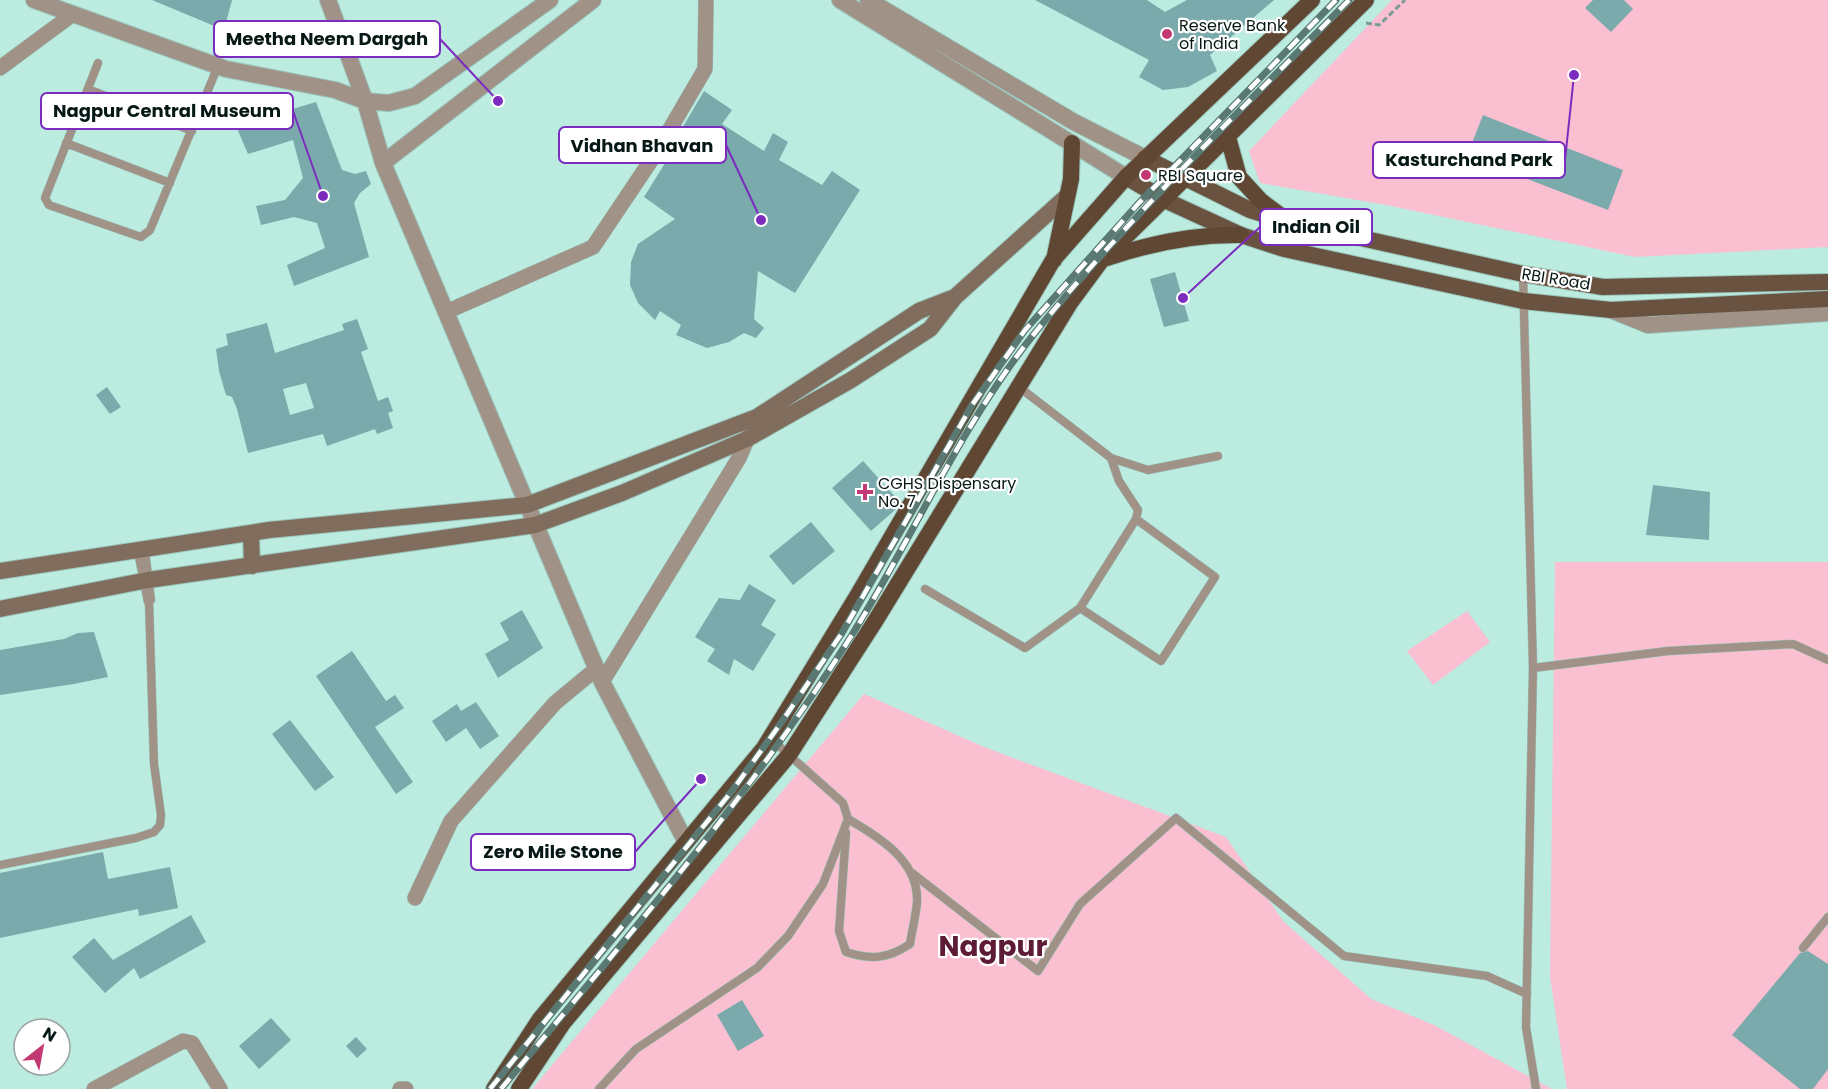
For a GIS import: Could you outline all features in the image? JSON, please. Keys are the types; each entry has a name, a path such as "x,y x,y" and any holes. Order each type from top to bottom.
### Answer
{"highway":[{"path":"494,1089 540,1018 770,738 856,598 1053,260 1126,177 1312,0"},
{"path":"519,1089 563,1023 789,755 1070,303 1101,261 1366,0"},
{"path":"1228,137 1239,177 1261,201 1289,222"},
{"path":"1053,260 1071,179 1072,143"},
{"path":"1101,261 1142,246 1180,238 1210,234 1241,234"}],"main road":[{"name":"RBI Road","path":"1145,159 1250,210 1289,222 1523,274 1603,287 1828,282"},
{"path":"1126,177 1162,199 1241,234 1284,249 1523,301 1611,310 1828,299"},
{"path":"0,609 145,581 535,525 622,493 747,439 851,380 930,329 955,297 1066,197"},
{"path":"0,572 251,533 527,505 757,417 919,311 955,297"},
{"path":"251,533 252,566"}],"street":[{"path":"34,0 218,66 335,90 366,101 389,103 415,96 550,0"},
{"path":"328,0 366,101 383,164 599,676 686,842"},
{"path":"383,164 593,0"},
{"path":"446,312 593,247 656,153 705,69 706,0"},
{"path":"840,0 1126,177"},
{"path":"868,0 1074,122 1145,159"},
{"path":"0,68 73,14"},
{"path":"1611,310 1648,325 1828,313"},
{"path":"415,898 451,821 555,703 599,676 739,458 757,417"},
{"path":"94,1089 183,1041 192,1043 220,1089"},
{"path":"400,1089 406,1089"}],"lane":[{"path":"98,63 45,198 50,205 141,237 150,230 218,66"},
{"path":"88,89 192,131"},
{"path":"66,143 170,183"},
{"path":"1523,274 1533,668 1526,1027 1536,1089"},
{"path":"1019,387 1111,458 1148,470 1218,456"},
{"path":"925,589 1025,648 1080,608 1136,519 1138,510 1119,481 1111,458"},
{"path":"1080,608 1161,661 1215,577 1136,519"},
{"path":"0,865 136,837 154,832 160,825 161,815 154,765 149,601 151,600 145,581 141,551"},
{"path":"1533,668 1668,651 1793,644 1826,657"},
{"path":"770,738 843,803 847,822 839,931 846,952 867,959 895,954 910,944 917,900 912,873"},
{"path":"847,822 877,836 912,873 1038,971 1080,904 1176,818 1344,956 1487,976 1527,994"},
{"path":"598,1089 636,1049 757,968 788,936 823,884 847,822"},
{"path":"1803,948 1828,917"}],"path":[{"path":"1347,20 1379,25 1405,0"}],"shaded area":[{"path":"1392,0 1828,0 1828,247 1635,257 1386,205 1260,183 1249,151"},
{"path":"1555,562 1828,562 1828,1089 1567,1089 1550,977"},
{"path":"1467,611 1490,642 1433,685 1407,651"},
{"path":"864,694 984,747 1226,837 1283,921 1371,999 1434,1025 1552,1089 532,1089"}],"building":[{"path":"152,0 232,0 224,30"},
{"name":"Reserve Bank of India","path":"1035,0 1147,0 1165,12 1187,0 1274,0 1210,55 1217,71 1188,87 1163,90 1139,77 1149,60"},
{"path":"1593,0 1624,0 1633,9 1611,32 1585,8"},
{"path":"704,91 732,110 722,124 764,151 773,133 788,142 779,160 822,185 832,171 860,190 795,293 758,271 754,319 764,328 756,338 744,333 729,342 707,348 676,335 681,325 660,311 655,320 638,303 630,285 631,262 638,244 675,219 644,197 677,144 674,142"},
{"path":"316,102 342,170 355,174 366,171 371,184 360,193 354,203 369,257 294,286 287,265 325,248 317,223 294,217 261,225 256,206 285,200 303,178 293,140 248,154 236,126"},
{"path":"1483,115 1623,170 1608,210 1467,156"},
{"path":"1175,272 1189,321 1164,327 1150,279"},
{"path":"357,319 368,349 361,352 378,401 388,397 393,411 388,413 393,428 377,434 375,429 327,446 323,434 248,453 237,409 232,397 226,395 219,371 216,349 228,345 226,334 267,323 275,353 344,330 342,324","holes":["306,383 314,408 290,415 283,389"]},
{"path":"107,387 121,407 110,414 96,395"},
{"path":"863,461 900,502 895,510 871,531 832,488"},
{"path":"1653,485 1710,492 1709,540 1646,535"},
{"path":"811,522 835,551 793,585 769,556"},
{"path":"749,584 776,600 761,625 776,634 753,671 734,659 729,675 707,661 715,649 695,637 719,598 740,600"},
{"path":"522,610 543,648 498,678 485,654 509,640 500,623"},
{"path":"94,632 108,677 0,695 0,650 64,639 78,633"},
{"path":"352,651 386,701 395,695 404,708 375,727 413,782 396,794 316,676"},
{"path":"476,702 499,736 480,749 466,728 446,742 432,721 457,704 461,711"},
{"path":"290,720 334,777 315,791 272,734"},
{"path":"103,852 108,879 170,867 178,908 139,916 138,909 0,938 0,873"},
{"path":"191,915 206,942 140,979 134,968 105,993 72,957 94,938 113,960"},
{"path":"1808,951 1828,964 1828,1069 1813,1089 1800,1089 1732,1035 1800,953"},
{"path":"742,1000 764,1036 738,1051 717,1015"},
{"path":"271,1018 291,1040 259,1069 239,1046"},
{"path":"356,1037 367,1049 357,1058 346,1046"}],"railway":[{"path":"490,1089 732,791 781,723 842,633 972,405 1025,330 1137,205 1336,0"},
{"path":"501,1089 683,869 727,813 811,697 873,600 983,406 1007,369 1034,334 1148,205 1349,0"}],"place":[{"name":"Reserve Bank of India","path":"1167,34"},
{"name":"Kasturchand Park","path":"1574,75"},
{"name":"Meetha Neem Dargah","path":"498,101"},
{"name":"RBI Square","path":"1146,175"},
{"name":"Nagpur Central Museum","path":"323,196"},
{"name":"Vidhan Bhavan","path":"761,220"},
{"name":"Indian Oil","path":"1183,298"},
{"name":"CGHS Dispensary No. 7","path":"865,492"},
{"name":"Zero Mile Stone","path":"701,779"}],"district":[{"name":"Nagpur","path":"993,946"}]}
